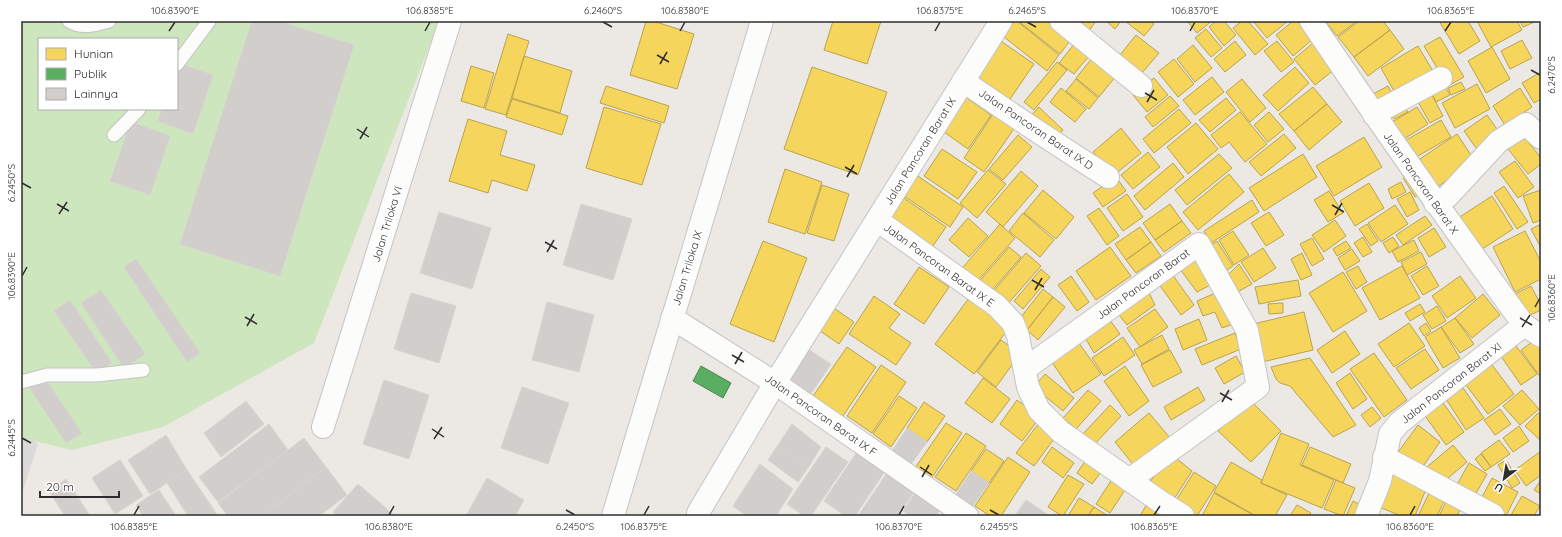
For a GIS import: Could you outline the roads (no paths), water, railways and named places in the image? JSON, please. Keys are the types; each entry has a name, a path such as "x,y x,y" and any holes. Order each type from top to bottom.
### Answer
{"street":[{"name":"Jalan Triloka VI","path":"323,427 450,21"},
{"name":"Jalan Triloka IX","path":"612,516 762,21"},
{"name":"Jalan Pancoran Barat IX","path":"698,513 775,382 1001,21"},
{"path":"1061,21 1141,86"},
{"name":"Jalan Pancoran Barat X","path":"1311,21 1374,116 1435,203 1532,331"},
{"path":"1374,116 1383,109 1441,78"},
{"name":"Jalan Pancoran Barat IX D","path":"963,81 1108,177"},
{"path":"1435,203 1447,197 1499,141 1526,124 1541,138"},
{"name":"Jalan Pancoran Barat IX E","path":"877,220 997,306 1013,323 1018,336 1028,387 1039,410 1061,432 1183,516"},
{"name":"Jalan Pancoran Barat","path":"1025,369 1199,244 1247,330 1258,387 1129,480"},
{"name":"Jalan Pancoran Barat IX F","path":"672,318 775,382 967,516"},
{"name":"Jalan Pancoran Barat XI","path":"1366,516 1380,481 1390,434 1399,423 1532,331"},
{"path":"1384,457 1492,515"}],"lane":[{"path":"69,21 78,26 90,26 109,21"},
{"path":"178,63 209,21"},
{"path":"114,135 138,110"},
{"path":"21,382 47,375 97,375 143,370"}]}
